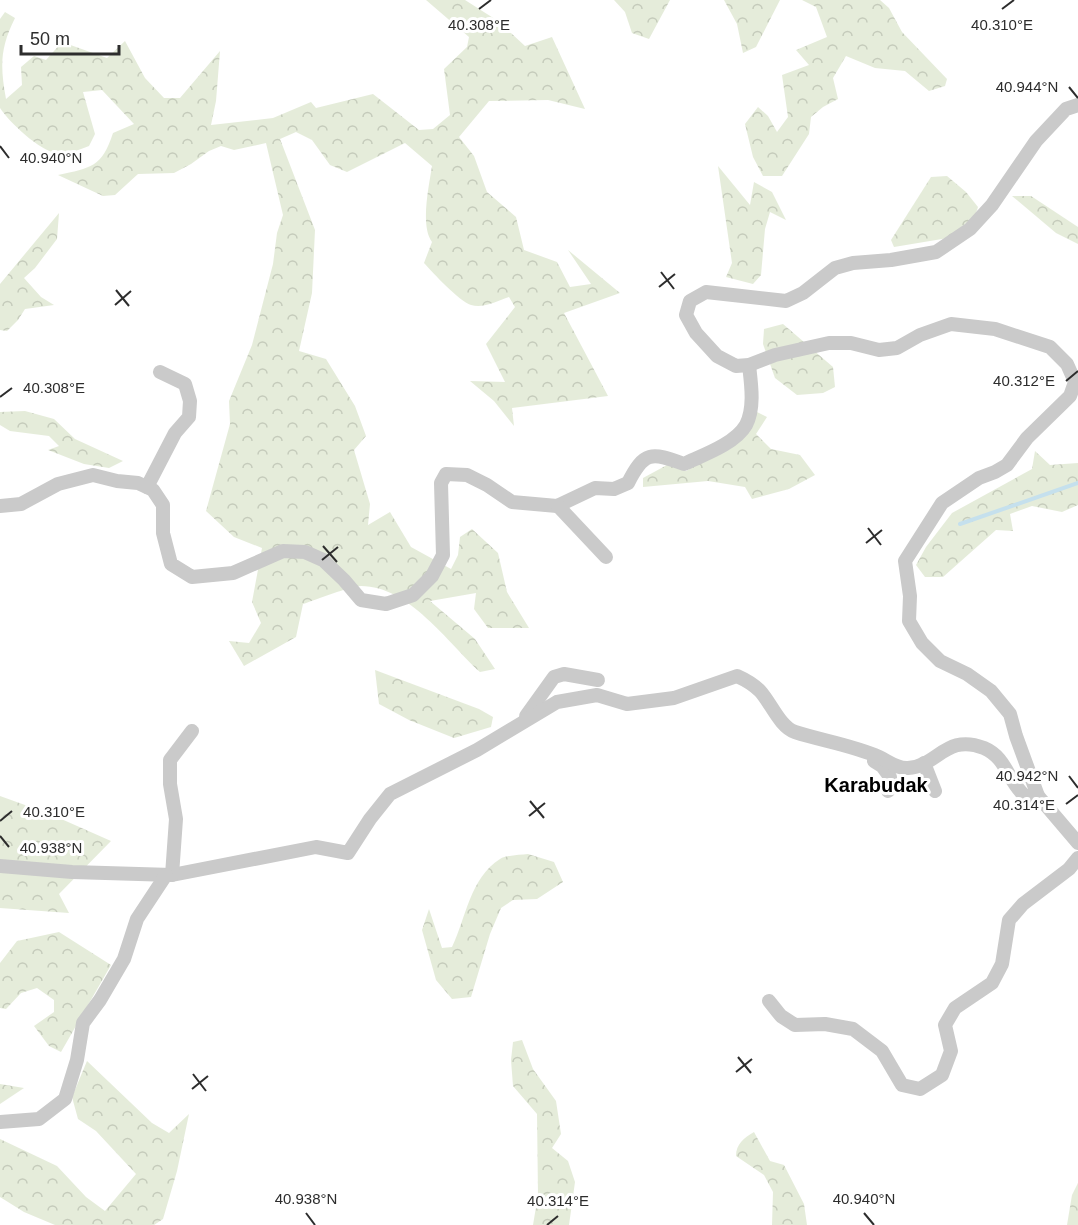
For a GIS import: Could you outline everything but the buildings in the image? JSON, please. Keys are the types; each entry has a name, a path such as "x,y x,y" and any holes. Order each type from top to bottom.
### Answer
{"street":[{"path":"1078,105 1066,110 1036,141 992,205 970,229 936,252 891,261 853,263 835,268 803,293 786,301 706,292 690,301 686,315 696,333 717,356 736,366 749,365 775,355 830,343 851,343 879,350 897,348 920,335 951,324 995,329 1050,347 1067,364 1076,386 1070,396 1027,438 1007,465 979,478 942,503 905,561 910,596 909,621 922,643 940,661 967,674 991,691 1010,714 1024,761 1038,796 1078,843"},
{"path":"0,506 21,504 58,484 93,475 138,483 153,490 163,505 163,533 171,564 192,577 233,573 283,551 305,552 322,560 361,600 386,604 412,595 432,576 443,555 441,483 446,474 467,475 512,502 558,506 595,488 614,489 628,483 637,465 648,456 664,456 684,464 723,446 746,425 751,407 749,365"},
{"path":"147,487 175,433 189,417 190,400 185,384 160,372"},
{"path":"558,506 606,557"},
{"path":"521,723 554,677 564,674 598,680"},
{"path":"0,866 72,872 169,875 316,847 348,853 390,794 457,760 557,702 597,695 627,704 674,698 737,676 748,681 760,691 792,731 879,757 892,765 908,768 924,763 953,745 968,744 984,748 1000,758 1021,793 1032,800 1038,796"},
{"path":"0,1122 39,1119 65,1099 78,1060 83,1023 100,1000 124,959 137,919 169,875 176,819 170,784 170,760 192,731"},
{"path":"854,749 882,766 890,777 888,790"},
{"path":"924,763 935,791"},
{"path":"769,1001 781,1016 795,1025 825,1024 854,1029 882,1052 902,1086 920,1089 942,1075 951,1051 945,1025 955,1008 992,983 1002,964 1009,920 1023,904 1069,869 1078,858"}],"green space":[{"path":"426,0 465,0 498,21 525,46 552,37 585,109 548,100 489,101 459,137 474,156 487,192 516,217 524,250 557,262 570,287 591,284 568,250 620,293 564,313 608,396 512,408 514,426 494,401 470,381 505,382 486,344 515,307 509,297 485,305 471,305 453,293 424,263 432,242 428,235 426,216 432,166 405,143 347,172 330,165 312,140 296,132 280,139 315,230 312,293 299,351 326,359 355,406 366,436 354,450 370,504 368,525 390,512 411,547 451,569 458,555 460,537 472,529 498,553 507,592 529,628 488,628 474,609 476,593 430,601 475,639 495,669 480,672 441,632 411,606 395,595 361,586 303,604 296,637 244,666 229,641 249,643 261,623 252,602 262,548 234,537 206,511 230,424 229,401 252,345 283,215 266,143 234,150 221,146 174,173 138,174 115,195 103,196 58,175 94,164 104,153 113,133 134,124 102,90 83,92 95,134 89,146 73,152 56,153 34,142 17,128 0,108 0,19 5,12 15,18 6,39 3,57 6,99 22,85 21,67 34,56 46,60 62,42 107,58 125,41 145,78 164,98 180,98 220,51 216,101 211,125 273,118 311,102 316,108 373,94 419,130 433,129 450,115 444,69 467,47 469,37"},
{"path":"614,0 670,0 649,39 632,33 625,12"},
{"path":"724,0 780,0 756,47 743,53 737,24"},
{"path":"802,0 880,0 889,8 902,32 947,79 945,86 929,91 905,71 875,68 846,56 833,78 838,99 811,117 809,134 782,176 763,176 753,157 745,124 758,107 768,116 777,132 788,117 782,75 809,65 796,50 827,37 816,7"},
{"path":"718,166 750,205 754,182 772,192 786,220 770,212 765,229 761,275 753,284 726,277 732,263"},
{"path":"947,176 966,192 978,207 975,216 948,238 894,247 891,240 931,177"},
{"path":"1012,196 1031,196 1078,227 1078,244 1056,233"},
{"path":"59,213 57,239 35,268 24,278 41,297 54,305 25,309 7,331 0,330 0,284"},
{"path":"783,324 833,367 835,387 823,393 797,395 775,378 763,344 764,329"},
{"path":"25,411 54,419 75,439 123,461 109,468 84,464 48,450 59,446 49,436 10,431 0,425 0,412"},
{"path":"755,411 767,417 756,434 771,449 800,455 815,475 789,489 752,499 745,487 708,481 643,487 643,478 667,465 686,471 728,448"},
{"path":"1035,451 1050,465 1078,463 1078,505 1062,512 1032,506 1010,514 1013,531 996,530 943,577 925,577 916,565 926,547 952,513 1032,469"},
{"path":"375,670 479,709 493,717 491,727 454,738 409,720 379,704"},
{"path":"0,796 50,814 111,841 59,894 69,913 0,908"},
{"path":"528,854 554,862 563,882 537,899 513,900 501,908 490,934 471,997 452,999 436,980 422,930 429,909 442,948 452,947 475,888 490,867 500,859"},
{"path":"59,932 111,965 61,1052 49,1046 34,1026 54,1012 54,1000 37,988 21,993 6,1009 0,1008 0,963 17,941"},
{"path":"522,1040 533,1069 556,1101 561,1134 552,1148 568,1161 575,1182 569,1225 533,1225 538,1195 537,1114 513,1086 511,1060 513,1042"},
{"path":"87,1061 152,1123 169,1133 189,1114 177,1171 163,1219 154,1225 55,1225 24,1212 0,1197 0,1139 57,1166 86,1197 105,1211 136,1174 96,1131 78,1119 72,1097"},
{"path":"0,1084 24,1088 0,1104"},
{"path":"754,1132 770,1161 784,1165 804,1204 807,1225 772,1225 773,1192 764,1175 736,1156 741,1142"},
{"path":"1078,1183 1078,1225 1067,1225 1072,1195"}],"waterway":[{"path":"960,524 1078,483"}],"district":[{"name":"Karabudak","path":"876,785"}]}
